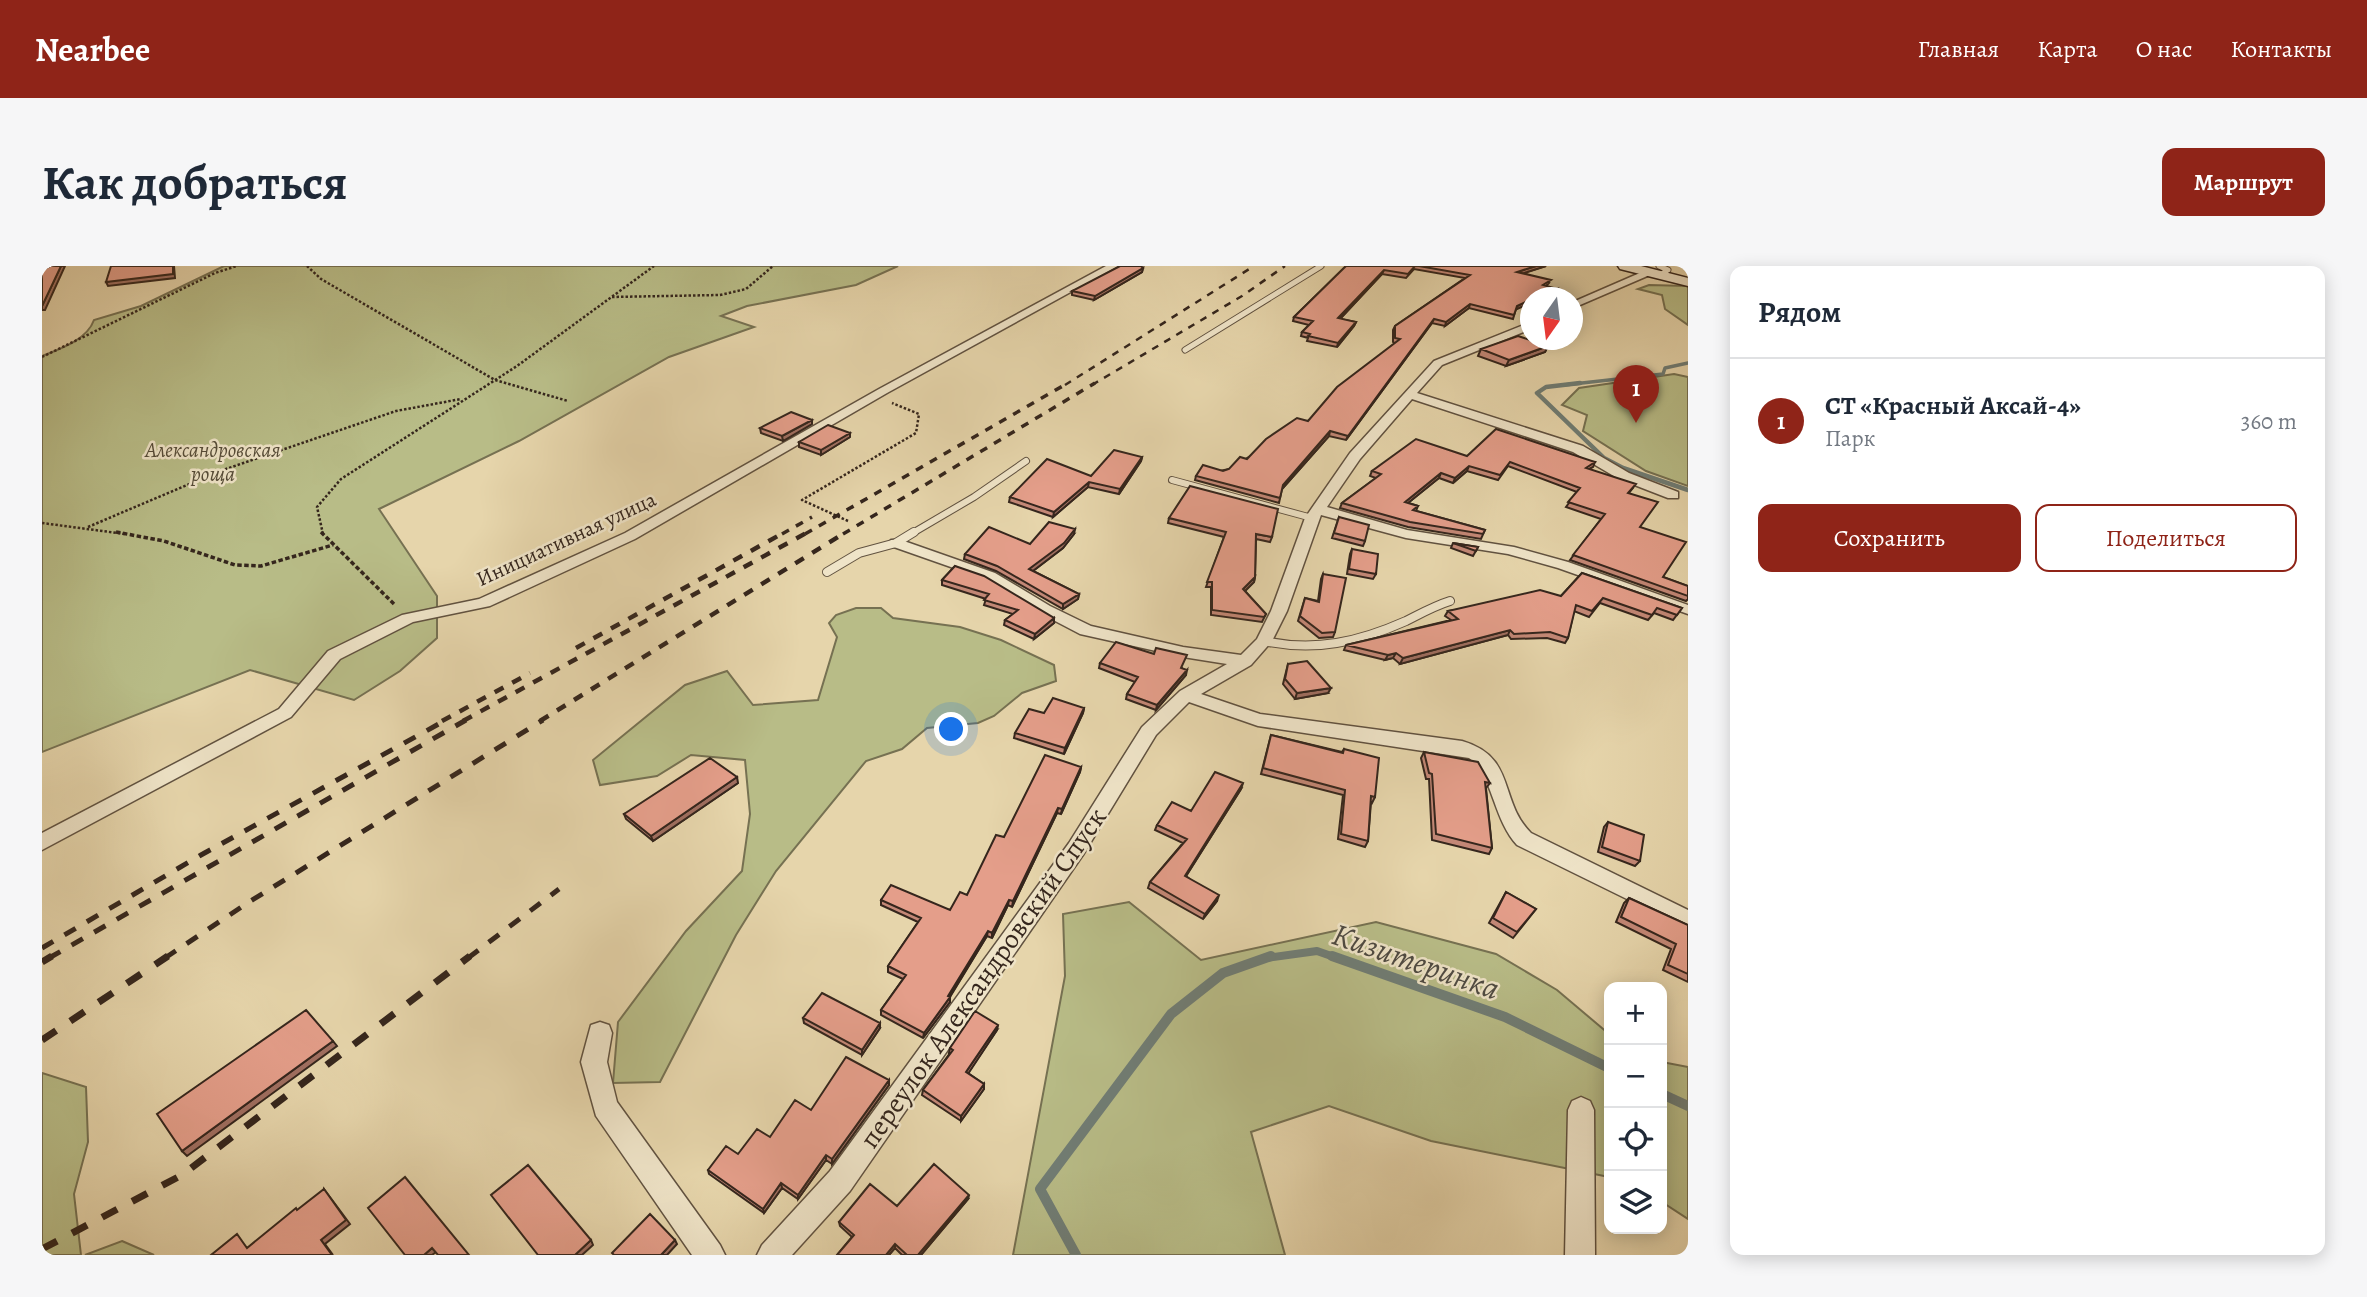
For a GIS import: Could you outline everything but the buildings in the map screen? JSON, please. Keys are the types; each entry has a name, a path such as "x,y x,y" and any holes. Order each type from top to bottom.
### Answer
{"street":[{"name":"Инициативная улица","path":"42,842 285,713 334,655 408,618 484,603 630,536 876,395 1113,266"},
{"path":"1625,266 1656,271 1688,282"},
{"path":"1583,302 1656,271"},
{"name":"переулок Александровский Спуск","path":"772,1255 840,1181 1076,849 1149,731 1186,695 1245,661 1264,641 1279,611 1314,514 1354,456 1438,363 1520,329"},
{"path":"1410,395 1578,449 1624,476 1673,495"},
{"path":"1314,514 1406,534 1509,550 1563,565 1686,610"},
{"path":"896,543 990,576 1044,609 1086,630 1183,652 1245,661"},
{"path":"1186,695 1258,720 1462,748 1478,754 1487,763 1513,831 1524,839 1688,920"},
{"path":"600,1033 594,1062 605,1107 710,1255"},
{"path":"1580,1255 1581,1110"}],"lane":[{"path":"42,267 50,266"},
{"path":"1185,350 1321,266"},
{"path":"827,572 859,553 896,543 974,497 1026,461"},
{"path":"1172,480 1314,514"},
{"path":"1264,641 1292,648 1334,646 1397,625 1432,606 1450,601"}],"path":[{"path":"42,357 215,273 237,266"},
{"path":"306,266 321,279 495,380 568,401"},
{"path":"408,618 321,532 317,508 341,479 495,380 654,266"},
{"path":"611,297 720,295 746,289 774,266"},
{"path":"848,521 802,500 916,433 919,414 876,395"},
{"path":"88,527 220,471 396,411 466,399"},
{"path":"42,523 88,527 164,541 234,565 261,566 334,545"}],"green space":[{"name":"Александровская роща","path":"224,266 898,266 856,285 747,306 721,316 754,327 669,357 519,441 379,509 437,596 437,638 400,671 354,700 250,670 42,752 42,356 79,338 94,320 141,306"},
{"path":"1649,285 1688,286 1688,325 1665,309 1662,295 1638,289"},
{"path":"1674,374 1688,377 1688,486 1646,471 1583,431 1587,415 1562,405 1579,388"},
{"path":"856,608 881,608 893,618 960,627 1001,640 1054,665 1056,681 1022,693 994,716 978,723 927,728 902,749 866,761 776,871 736,935 660,1082 613,1083 618,1022 686,931 742,871 750,814 745,760 691,755 657,776 600,785 593,760 685,685 727,671 753,705 818,700 837,637 829,623 836,615"},
{"path":"1129,902 1201,960 1376,922 1496,954 1557,990 1604,1030 1604,1176 1431,1141 1329,1106 1251,1132 1285,1255 1013,1255 1065,976 1063,914"},
{"path":"1667,1063 1688,1067 1688,1219 1667,1205"},
{"path":"42,1073 86,1087 88,1142 74,1194 81,1255 42,1255"},
{"path":"122,1241 154,1255 85,1255"}],"waterway":[{"name":"Кизитеринка","path":"1564,385 1663,374 1665,368 1688,363"},
{"name":"Кизитеринка","path":"1580,383 1546,387 1537,393 1604,458 1623,468 1688,490"},
{"name":"Кизитеринка","path":"1266,958 1317,951 1337,958"},
{"name":"Кизитеринка","path":"1076,1255 1040,1189 1171,1014 1223,973 1271,956"},
{"name":"Кизитеринка","path":"1332,956 1505,1017 1604,1066"},
{"name":"Кизитеринка","path":"1667,1096 1688,1106"}],"railway":[{"path":"1065,385 1254,266"},
{"path":"1092,385 1242,296 1285,266"},
{"path":"805,534 1068,383"},
{"path":"843,534 1095,383"},
{"path":"782,534 812,517"},
{"path":"576,648 785,532"},
{"path":"463,721 808,532"},
{"path":"540,721 846,532"},
{"path":"442,721 530,673"},
{"path":"42,948 201,855 446,720"},
{"path":"49,958 466,720"},
{"path":"42,1040 249,902 543,720"},
{"path":"468,958 559,889"},
{"path":"42,962 52,956"},
{"path":"42,1249 182,1175 470,956"}],"place":[{"name":"СТ «Красный Аксай-4»","path":"1636,423"}]}
